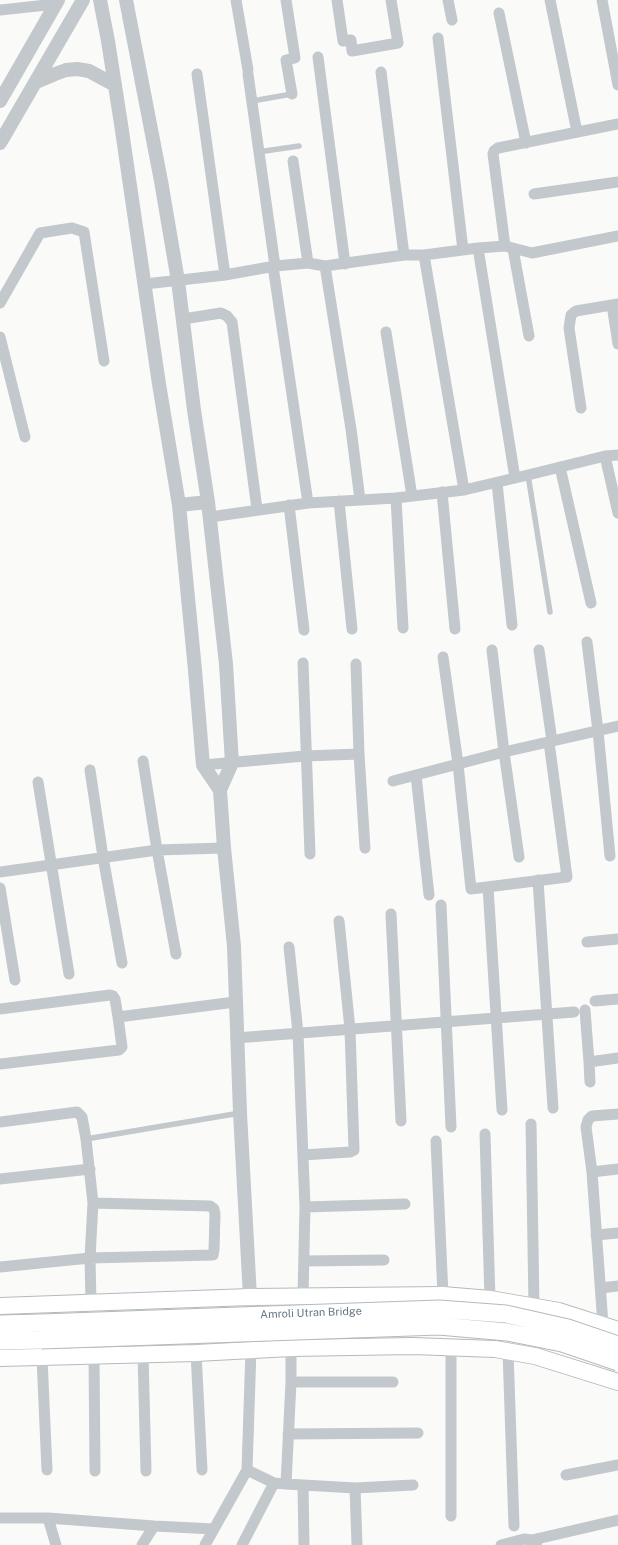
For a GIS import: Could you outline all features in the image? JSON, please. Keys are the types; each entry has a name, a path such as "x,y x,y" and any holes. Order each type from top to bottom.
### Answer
{"main road":[{"path":"0,1306 250,1297 442,1295 490,1299 534,1306 559,1311 611,1328"},
{"name":"Amroli Utran Bridge","path":"0,1324 439,1309 506,1314 568,1328 618,1345"},
{"name":"Amroli Utran Bridge","path":"0,1341 439,1326 507,1332 562,1343 618,1362"},
{"path":"0,1358 196,1353 291,1348 405,1346 495,1349 535,1356 618,1382"}],"street":[{"path":"0,143 83,0"},
{"path":"100,0 115,85 145,284 158,384 178,505 195,670 202,765 220,790"},
{"path":"126,0 161,180 178,281 194,410 210,517 226,664 232,763 220,790 224,848 234,946 236,1038 250,1297 251,1349 247,1470 205,1545"},
{"path":"236,0 248,72 308,503"},
{"path":"286,0 294,58 286,60 292,94"},
{"path":"337,0 343,41 351,40 352,51 398,43 391,0"},
{"path":"448,0 452,20"},
{"path":"550,0 577,132"},
{"path":"602,0 618,85"},
{"path":"0,10 57,2"},
{"path":"0,101 57,2"},
{"path":"499,13 526,143"},
{"path":"438,38 463,250"},
{"path":"318,57 345,264"},
{"path":"36,82 66,70 77,69 89,71 115,85"},
{"path":"381,72 404,255"},
{"path":"197,74 225,274"},
{"path":"529,336 509,248 492,154 494,150 498,148 618,124"},
{"path":"293,161 308,263"},
{"path":"534,194 618,182"},
{"path":"0,303 40,233 72,228 84,232 104,360"},
{"path":"145,284 178,281 274,266 308,263 325,266 404,255 424,255 478,248 509,248 532,252 618,236"},
{"path":"478,248 515,478"},
{"path":"424,255 464,490"},
{"path":"325,266 360,500"},
{"path":"581,408 569,328 571,315 576,311 615,304 618,344"},
{"path":"183,319 221,313 227,316 232,322 257,510"},
{"path":"386,332 412,496"},
{"path":"0,337 25,437"},
{"path":"210,517 289,505 396,498 464,490 605,456 618,455"},
{"path":"605,456 618,513"},
{"path":"560,467 591,603"},
{"path":"497,483 512,625"},
{"path":"442,492 455,629"},
{"path":"396,498 403,628"},
{"path":"339,501 352,630"},
{"path":"178,505 208,502"},
{"path":"289,505 304,630"},
{"path":"587,642 598,731 610,856"},
{"path":"492,650 504,752 520,858"},
{"path":"443,657 458,764 470,889 567,877 539,650"},
{"path":"303,663 305,756 310,854"},
{"path":"356,664 359,754 365,848"},
{"path":"393,781 504,752 618,726"},
{"path":"202,765 305,756 359,754"},
{"path":"143,761 157,850 176,954"},
{"path":"90,770 103,857 122,963"},
{"path":"416,775 429,895"},
{"path":"38,782 50,865 69,974"},
{"path":"0,872 157,850 224,848"},
{"path":"538,880 553,1108"},
{"path":"488,887 502,1110"},
{"path":"0,894 15,980"},
{"path":"441,905 451,1127"},
{"path":"391,914 401,1121"},
{"path":"303,1155 350,1152 354,1150 350,1029 339,921"},
{"path":"587,942 618,939"},
{"path":"289,947 298,1033 303,1155 305,1207 305,1261 303,1296"},
{"path":"0,1009 110,995 115,999 122,1047 119,1050 0,1064"},
{"path":"595,1001 618,999"},
{"path":"118,1017 235,1002"},
{"path":"236,1038 496,1019 579,1011 589,1062 590,1082"},
{"path":"589,1062 618,1058"},
{"path":"0,1122 77,1112 82,1117 90,1169 93,1203 90,1258 91,1302"},
{"path":"611,1328 601,1288 592,1172 586,1127 588,1120 592,1116 618,1114"},
{"path":"531,1124 534,1306"},
{"path":"485,1134 490,1299"},
{"path":"436,1141 442,1295"},
{"path":"0,1179 90,1169"},
{"path":"592,1172 618,1169"},
{"path":"0,1267 90,1258 213,1255 216,1214 214,1209 210,1206 93,1203"},
{"path":"305,1207 405,1204"},
{"path":"596,1235 618,1232"},
{"path":"305,1261 384,1260"},
{"path":"601,1288 618,1286"},
{"path":"286,1484 292,1382 291,1348"},
{"path":"451,1348 451,1516"},
{"path":"508,1351 514,1526"},
{"path":"196,1353 202,1470"},
{"path":"143,1354 146,1471"},
{"path":"94,1356 95,1471"},
{"path":"42,1358 47,1470"},
{"path":"292,1382 393,1382"},
{"path":"288,1434 418,1433"},
{"path":"566,1475 618,1465"},
{"path":"247,1470 274,1483 355,1488 413,1484"},
{"path":"242,1545 274,1483"},
{"path":"303,1485 304,1545"},
{"path":"355,1488 357,1545"},
{"path":"0,1518 48,1518 214,1529"},
{"path":"48,1518 56,1545"},
{"path":"501,1545 524,1539 535,1542 618,1520"},
{"path":"142,1545 154,1526"}],"lane":[{"path":"252,101 292,94"},
{"path":"258,152 299,146"},
{"path":"528,475 550,612"},
{"path":"86,1139 240,1113"}]}
